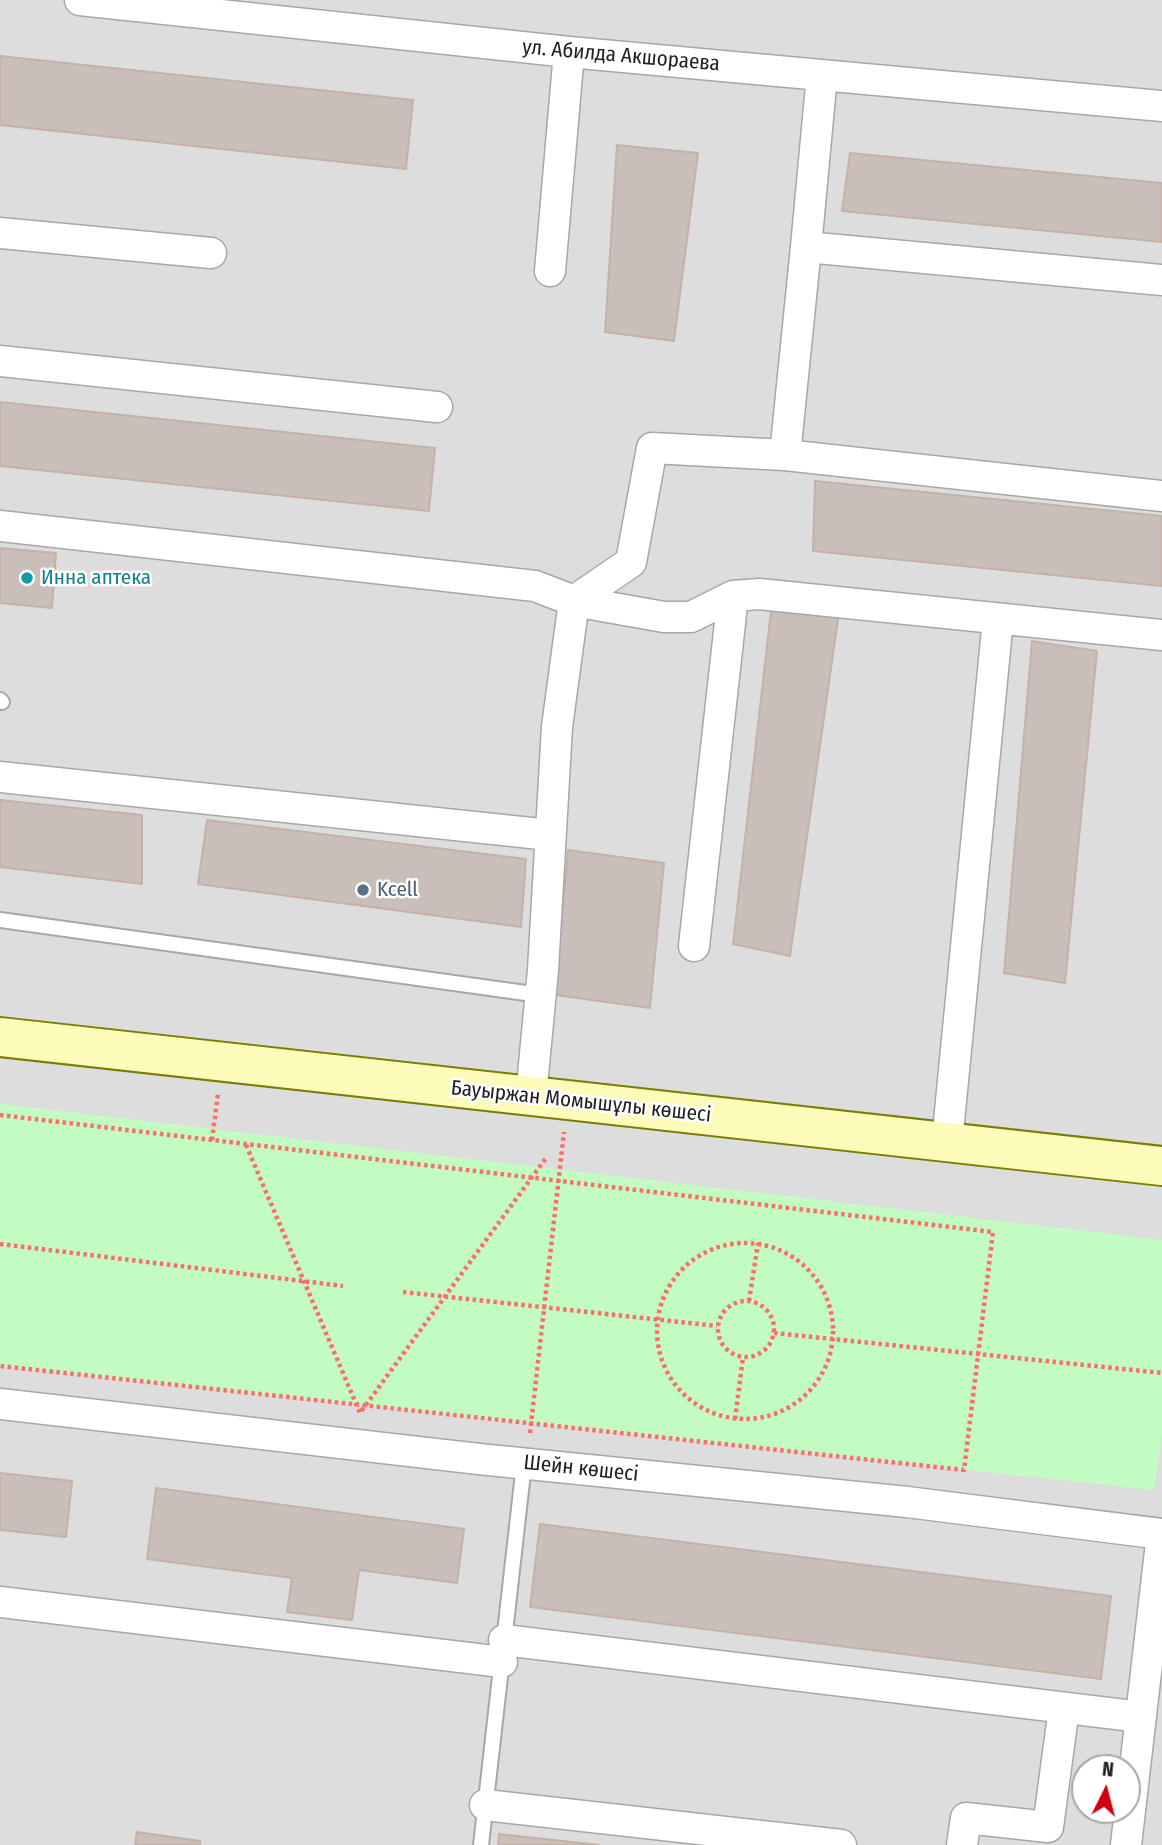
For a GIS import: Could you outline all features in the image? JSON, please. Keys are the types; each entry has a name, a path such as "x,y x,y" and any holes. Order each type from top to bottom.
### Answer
{"street":[{"name":"ул. Абилда Акшораева","path":"80,0 569,52 1162,106"},
{"path":"550,271 569,52"},
{"path":"785,455 822,75"},
{"path":"0,233 211,253"},
{"path":"806,247 1162,280"},
{"path":"0,361 437,407"},
{"path":"531,1096 557,727 574,601 631,562 652,448 785,455 1162,496"},
{"path":"0,526 535,586 574,601 664,617 691,617 733,596 759,594 1162,635"},
{"path":"694,946 733,596"},
{"path":"947,1142 998,618"},
{"path":"0,777 550,835"},
{"name":"Бауыржан Момышұлы көшесі","path":"0,1037 1162,1166"},
{"name":"Шейн көшесі","path":"0,1404 524,1464 907,1502 1162,1534"},
{"path":"1126,1845 1162,1534"},
{"path":"0,1602 1141,1717"},
{"path":"962,1845 966,1818 1048,1827 1063,1708"},
{"path":"485,1804 841,1845"}],"lane":[{"path":"0,920 540,995"},
{"path":"481,1845 524,1464"}],"path":[{"path":"212,1140 222,1062"},
{"path":"524,1464 532,1423 568,1100"},
{"path":"0,1115 993,1232 976,1354 964,1470 366,1405"},
{"path":"245,1144 301,1281 360,1413 546,1158"},
{"path":"749,1301 758,1243"},
{"path":"758,1243 787,1252 811,1271 827,1296 834,1326 831,1356 817,1383 795,1404 768,1417 735,1419 710,1413 694,1402 668,1375 658,1349 657,1321 670,1286 680,1270 702,1253 729,1244 758,1243"},
{"path":"0,1244 343,1286"},
{"path":"403,1292 717,1326"},
{"path":"749,1301 758,1303 771,1315 774,1333 765,1350 743,1357 722,1345 717,1326 725,1310 732,1304 749,1301"},
{"path":"774,1333 1162,1373"},
{"path":"735,1419 743,1357"},
{"path":"0,1366 356,1404"}],"shaded area":[{"path":"0,0 1162,0 1162,1845 0,1845"}],"green space":[{"path":"0,1104 1162,1240 1162,1435 1154,1490 0,1366"}],"building":[{"path":"0,56 413,100 406,169 0,125"},
{"path":"617,145 698,153 674,341 605,332"},
{"path":"850,153 1162,183 1162,242 842,211"},
{"path":"0,402 435,448 429,511 0,466"},
{"path":"815,481 1162,516 1162,586 813,551"},
{"name":"Инна аптека","path":"0,548 56,553 52,608 0,603"},
{"path":"772,602 839,612 790,956 733,944"},
{"path":"1032,641 1097,651 1065,983 1004,973"},
{"path":"0,800 142,815 142,884 0,867"},
{"path":"207,820 526,859 521,927 198,884"},
{"path":"568,850 664,863 650,1008 555,995"},
{"path":"0,1473 72,1481 66,1537 0,1530"},
{"path":"156,1488 464,1529 457,1583 359,1570 352,1620 287,1612 292,1578 147,1559"},
{"path":"540,1524 1111,1596 1101,1679 530,1607"},
{"path":"137,1832 200,1841 200,1845 135,1845"},
{"path":"499,1834 599,1845 498,1845"}],"place":[{"name":"Инна аптека","path":"27,578"},
{"name":"Kcell","path":"363,890"}]}
